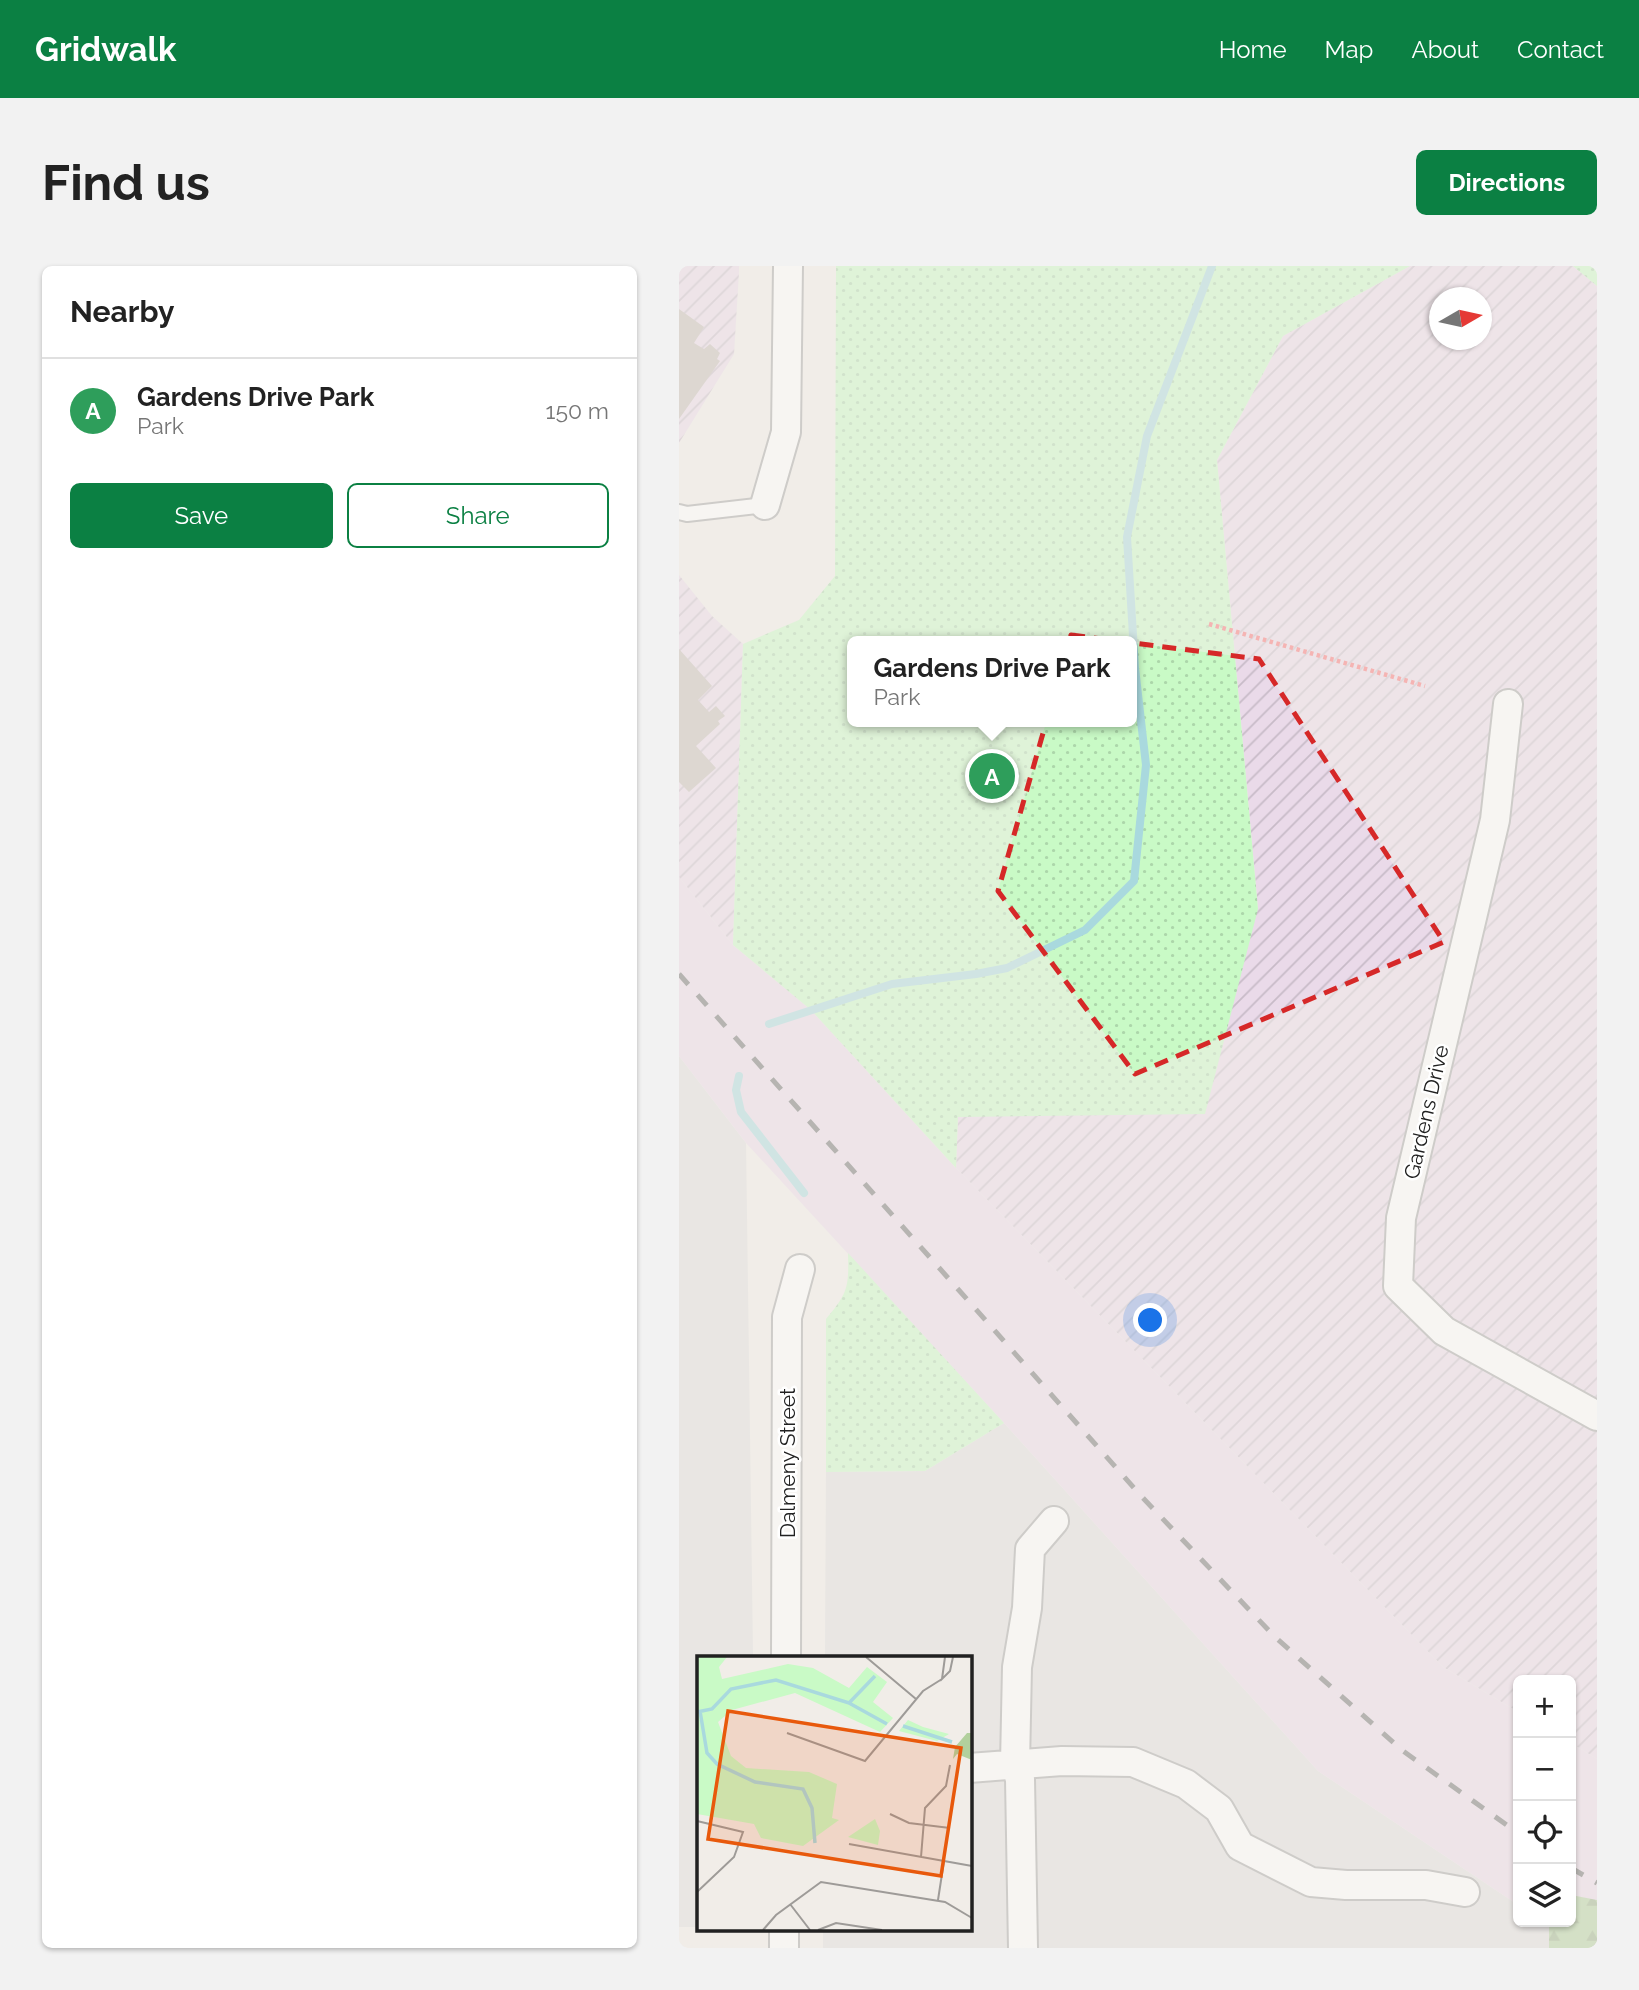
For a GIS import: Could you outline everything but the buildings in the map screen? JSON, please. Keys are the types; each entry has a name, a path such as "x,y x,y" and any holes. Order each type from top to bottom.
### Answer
{"street":[{"path":"765,505 786,432 787,266"},
{"name":"Gardens Drive","path":"1508,704 1495,820 1401,1218 1398,1286 1444,1331 1597,1416"},
{"name":"Dalmeny Street","path":"786,1656 787,1317 800,1269"},
{"path":"1023,1948 1020,1779 1015,1764 1017,1667 1027,1608 1030,1549 1054,1521"},
{"path":"971,1768 1062,1761 1133,1762 1186,1783 1219,1809 1240,1846 1311,1882 1426,1885 1465,1892"},
{"path":"784,1930 784,1948"}],"lane":[{"path":"679,512 687,514 765,505"}],"path":[{"path":"1209,624 1425,686"}],"highlighted area":[{"path":"1071,635 1259,659 1444,942 1135,1074 998,891"}],"shaded area":[{"path":"679,266 739,266 739,272 734,354 679,443"},
{"path":"1410,266 1573,266 1597,286 1597,1759 1576,1746 1576,1675 1513,1675 1513,1709 1443,1667 956,1168 958,1117 1258,909 1217,460 1283,336"},
{"path":"679,575 712,616 743,644 733,945 679,877"},
{"path":"679,877 733,945 811,1010 956,1168 1443,1667 1513,1709 1513,1902 1318,1771 1004,1423 746,1143 679,1056"},
{"path":"679,1056 746,1143 753,1656 697,1656 697,1927 679,1927"},
{"path":"1004,1423 1318,1771 1513,1902 1513,1927 1549,1927 1549,1948 823,1948 823,1930 971,1930 971,1656 825,1656 826,1472 925,1471"},
{"path":"1576,1746 1597,1759 1597,1948 1553,1927 1576,1927"}],"green space":[{"path":"836,266 1410,266 1283,336 1217,460 1258,909 1205,1114 958,1117 956,1168 811,1010 733,945 743,644 799,620 835,576"},
{"path":"1573,266 1597,266 1597,286"},
{"path":"848,1253 1004,1423 925,1471 826,1472 826,1319 846,1289"},
{"path":"1576,1896 1597,1900 1597,1948 1549,1948 1549,1927 1576,1927"}],"waterway":[{"path":"1133,636 1127,537 1147,436 1212,266"},
{"path":"769,1024 892,984 1007,968 1085,930 1134,881 1146,765 1137,686"},
{"path":"739,1076 736,1090 741,1112 804,1193"}],"railway":[{"path":"679,974 1142,1497 1275,1637 1403,1751 1513,1829"},
{"path":"1576,1871 1597,1883"}],"place":[{"name":"Gardens Drive Park","path":"992,776"}]}
